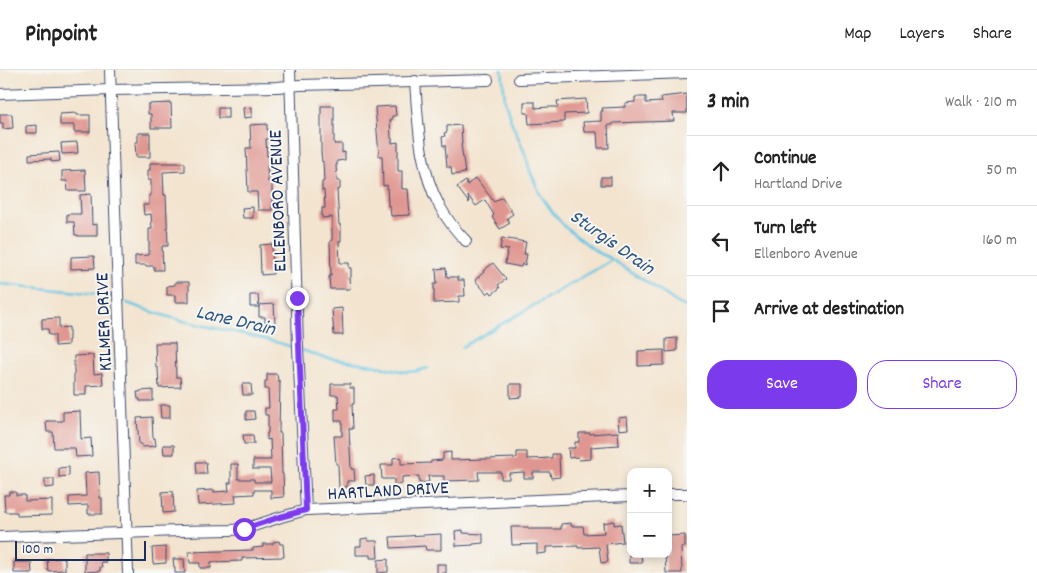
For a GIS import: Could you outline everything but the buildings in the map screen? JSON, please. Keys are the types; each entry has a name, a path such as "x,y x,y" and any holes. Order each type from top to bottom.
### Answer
{"street":[{"name":"KILMER DRIVE","path":"110,70 128,573"},
{"name":"ELLENBORO AVENUE","path":"290,70 298,346 306,510"},
{"path":"519,79 687,73"},
{"path":"0,94 488,80"},
{"path":"415,81 422,148 427,175 439,205 452,227 466,241"},
{"path":"672,494 687,494"},
{"name":"HARTLAND DRIVE","path":"0,537 231,530 244,529 306,510 627,496"}],"waterway":[{"name":"Sturgis Drain","path":"502,70 505,101 511,121 540,194 553,213 566,228 597,252 608,257 679,304 687,307"},
{"name":"Lane Drain","path":"462,347 612,260"},
{"name":"Lane Drain","path":"0,284 109,295 113,297"},
{"name":"Lane Drain","path":"127,303 154,313 294,348"},
{"name":"Lane Drain","path":"302,350 321,357 406,372 428,368"}],"route":[{"path":"244,529 306,510 297,298"}]}
